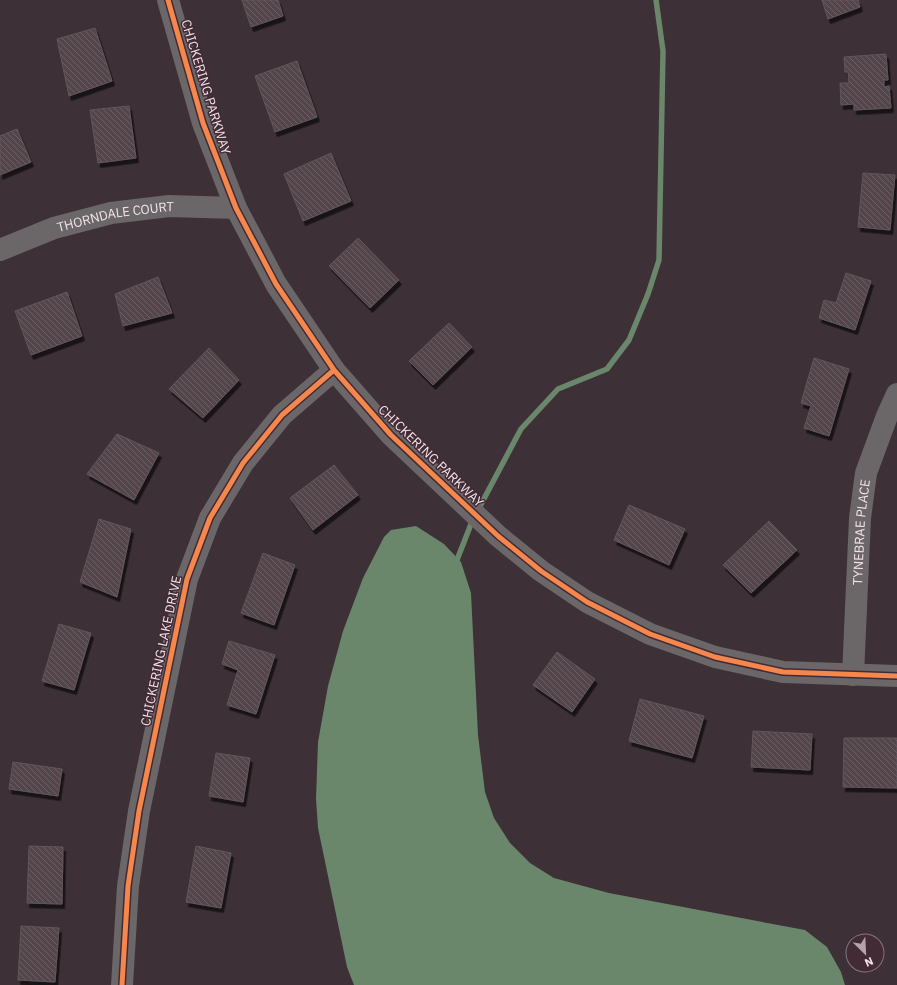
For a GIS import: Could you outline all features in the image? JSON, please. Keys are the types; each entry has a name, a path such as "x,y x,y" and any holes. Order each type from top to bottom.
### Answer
{"street":[{"name":"CHICKERING PARKWAY","path":"168,0 203,124 236,208 276,284 334,370 391,435 498,536 541,571 587,602 650,634 715,657 783,672 897,676"},
{"name":"THORNDALE COURT","path":"0,250 54,228 111,213 169,206 236,208"},
{"name":"CHICKERING LAKE DRIVE","path":"122,985 128,886 139,810 187,578 210,518 242,463 282,415 334,370"},
{"name":"TYNEBRAE PLACE","path":"853,675 860,518 866,473 887,416 897,394"}],"shaded area":[{"path":"416,526 444,544 461,562 471,593 478,735 485,792 494,818 510,843 530,863 554,878 609,893 805,930 827,947 841,972 845,985 354,985 347,967 318,828 316,799 318,742 328,686 343,631 363,578 384,537 391,530"}],"building":[{"path":"242,0 278,0 283,16 251,27"},
{"path":"822,0 858,0 860,7 828,19"},
{"path":"95,28 112,81 69,96 57,39"},
{"path":"886,54 888,80 884,80 884,87 889,86 891,108 854,110 854,104 841,105 840,83 849,83 848,72 845,72 844,57"},
{"path":"297,61 317,117 275,132 255,76"},
{"path":"129,106 136,158 98,163 90,110"},
{"path":"17,129 31,162 0,175 0,136"},
{"path":"331,153 351,201 303,221 284,174"},
{"path":"863,173 895,175 890,230 858,227"},
{"path":"358,238 399,280 370,308 329,266"},
{"path":"846,273 871,281 855,330 819,318 824,300 836,303"},
{"path":"158,277 172,313 123,326 115,294"},
{"path":"67,292 82,336 31,355 15,311"},
{"path":"449,323 472,347 433,385 409,361"},
{"path":"209,348 239,380 203,418 169,389"},
{"path":"814,358 849,369 829,436 804,428 811,406 801,403"},
{"path":"117,434 159,453 134,500 87,474"},
{"path":"334,465 358,495 313,530 290,498"},
{"path":"629,505 685,529 669,565 614,540"},
{"path":"99,519 131,529 117,597 80,582"},
{"path":"769,521 797,550 751,593 723,565"},
{"path":"263,553 295,565 274,625 241,613"},
{"path":"59,624 91,633 74,690 42,681"},
{"path":"229,641 275,655 256,714 227,705 238,670 222,664"},
{"path":"557,652 595,679 572,712 533,685"},
{"path":"640,699 704,716 692,758 629,741"},
{"path":"753,731 812,734 810,770 751,767"},
{"path":"844,738 897,738 897,788 843,787"},
{"path":"216,753 250,758 243,802 209,796"},
{"path":"13,762 62,769 58,796 9,789"},
{"path":"29,846 63,847 62,904 27,903"},
{"path":"196,846 231,853 221,908 186,902"},
{"path":"21,926 59,928 55,982 18,980"}],"waterway":[{"path":"478,510 521,429 558,389 607,369 629,340 648,294 659,260 663,51 656,0"},
{"path":"455,565 473,519"}],"cycle path":[{"path":"168,0 203,123 236,208 276,284 334,370 391,435 498,536 541,571 587,602 650,634 715,657 783,672 897,676"},
{"path":"122,985 128,886 139,811 187,579 210,518 243,463 282,415 334,370"}]}
